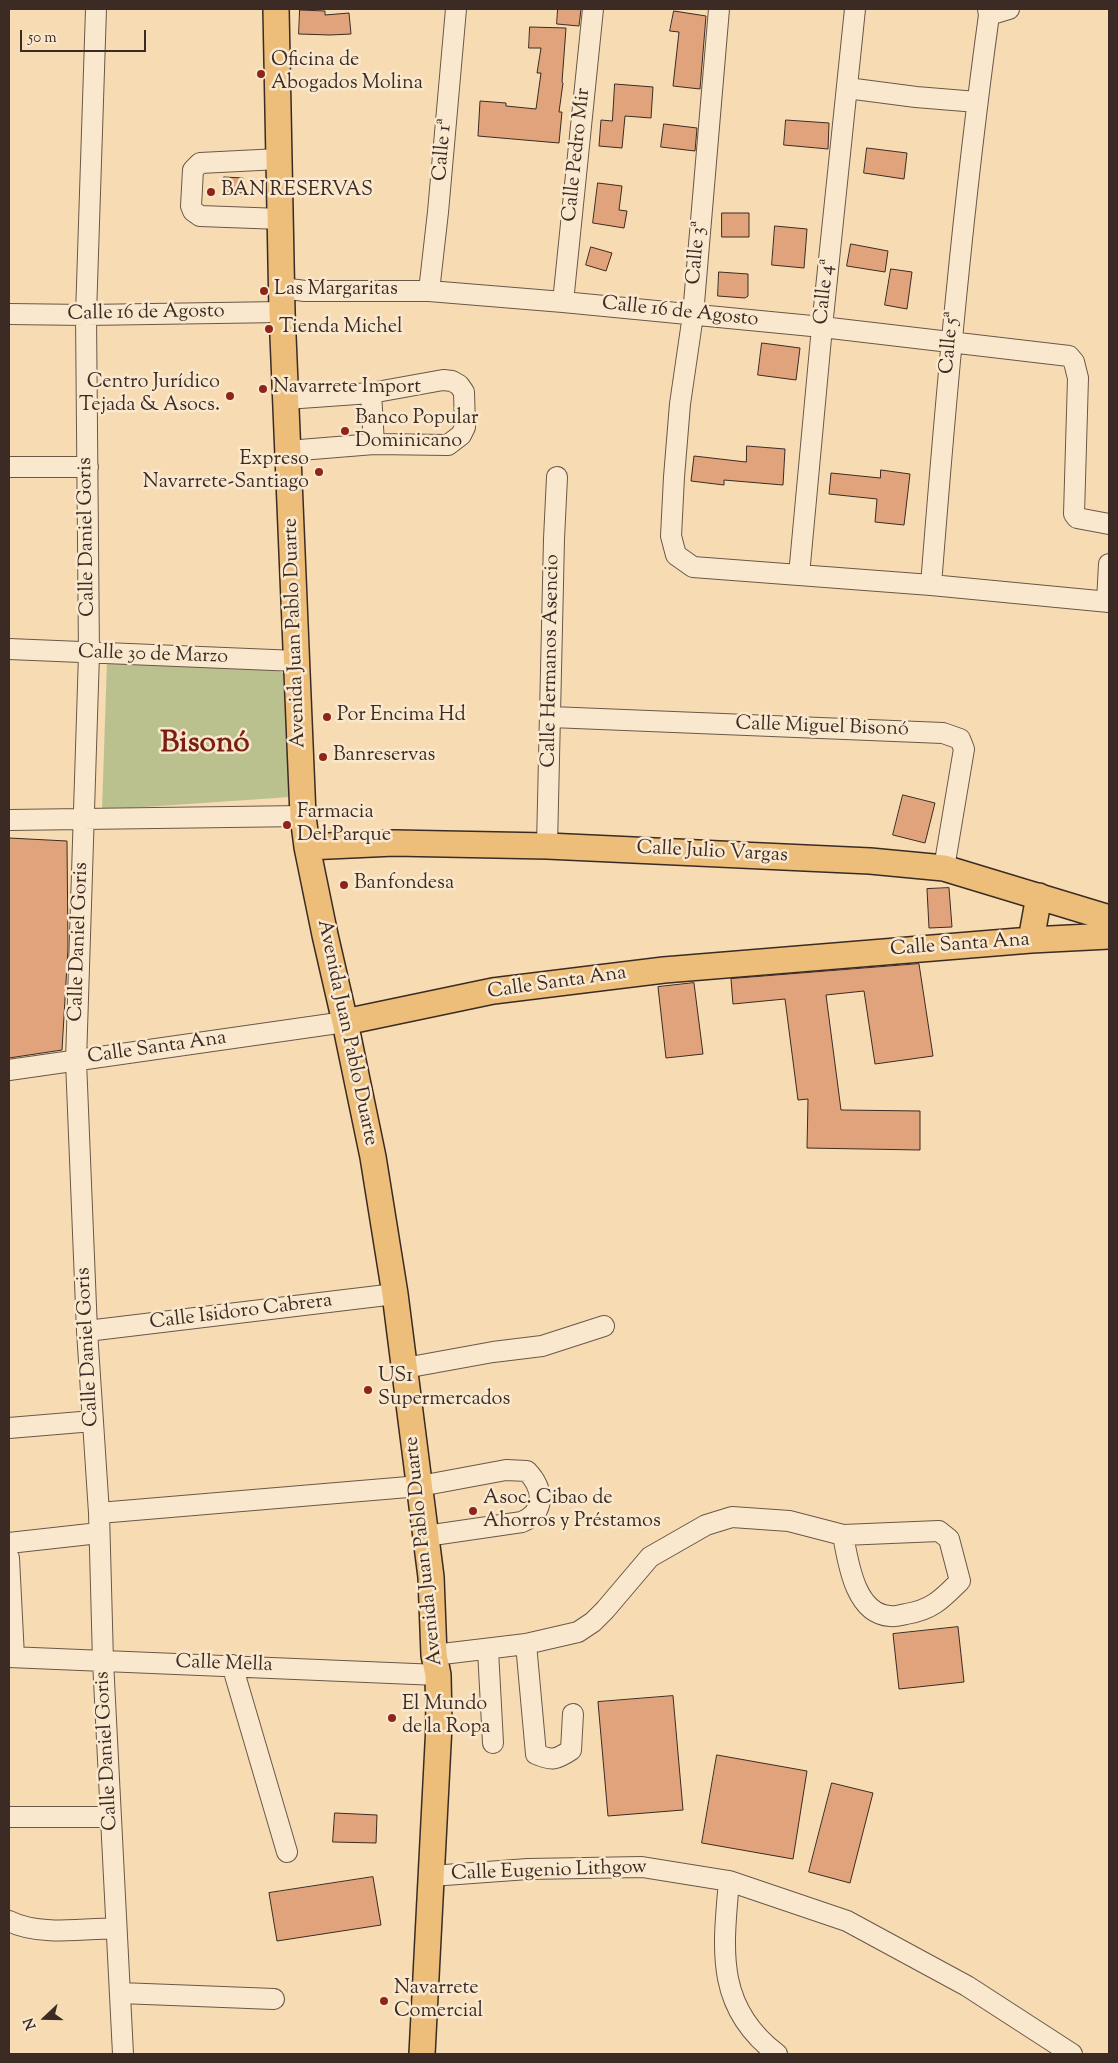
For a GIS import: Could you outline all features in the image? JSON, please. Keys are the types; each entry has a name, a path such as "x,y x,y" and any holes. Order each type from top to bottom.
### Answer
{"main road":[{"name":"Avenida Juan Pablo Duarte","path":"276,9 282,300 303,816 307,847 325,936 373,1158 395,1294 432,1577 439,1725 422,2054"},
{"name":"Calle Julio Vargas","path":"307,847 394,843 547,846 870,861 944,868 1109,918"},
{"path":"1031,940 1039,896"},
{"name":"Calle Santa Ana","path":"345,1022 493,991 664,970 1031,940 1109,936"}],"street":[{"name":"Calle Daniel Goris","path":"96,9 86,315 90,654 76,1060 87,1331 99,1523 103,1661 123,2054"},
{"name":"Calle 1ª","path":"429,291 456,9"},
{"name":"Calle Pedro Mir","path":"563,302 594,9"},
{"name":"Calle 3ª","path":"718,9 693,315 680,404 671,536 676,555 693,567 799,575"},
{"name":"Calle 4ª","path":"799,575 855,9"},
{"path":"989,12 1009,9"},
{"name":"Calle 5ª","path":"931,585 950,342 989,12"},
{"path":"847,88 916,97 977,102"},
{"path":"279,159 200,163 193,170 191,206 193,211 200,216 281,219"},
{"name":"Calle 16 de Agosto","path":"9,314 86,315 282,300 305,291 429,291 563,302 822,328 1069,356 1074,362 1078,378 1074,514 1078,518 1109,524"},
{"path":"286,399 371,393 443,380 452,381 459,385 464,392 465,427 456,441 448,445 374,444 288,451"},
{"path":"371,393 374,444"},
{"path":"9,467 88,467"},
{"name":"Calle Hermanos Asencio","path":"547,846 557,476"},
{"path":"799,575 931,585 1108,602 1109,564"},
{"name":"Calle 30 de Marzo","path":"9,649 90,654 297,661"},
{"name":"Calle Miguel Bisonó","path":"551,717 943,733 960,739 964,749 944,868"},
{"path":"9,820 303,816"},
{"name":"Calle Santa Ana","path":"9,1070 345,1022"},
{"name":"Calle Isidoro Cabrera","path":"87,1331 395,1294"},
{"path":"405,1368 493,1352 542,1346 604,1326"},
{"path":"9,1428 93,1421"},
{"path":"9,1543 99,1523 420,1486 506,1470 526,1471 534,1479 540,1493 539,1509 532,1518 522,1522 426,1536"},
{"name":"Calle Mella","path":"11,1657 232,1666 436,1665 488,1650 526,1644 578,1632 593,1622 650,1557 706,1525 732,1517 788,1521 843,1536 939,1531 949,1539 960,1580 940,1602 916,1612 890,1617 871,1609 855,1587 843,1536"},
{"path":"9,1558 11,1657"},
{"path":"526,1644 536,1754 549,1760 560,1758 571,1750 573,1714"},
{"path":"488,1650 493,1743"},
{"path":"232,1666 287,1852"},
{"path":"9,1817 111,1817"},
{"name":"Calle Eugenio Lithgow","path":"431,1876 528,1869 642,1867 729,1881 847,1921 967,1986 1072,2054"},
{"path":"729,1881 724,1946 727,1980 734,2001 750,2029 777,2054"},
{"path":"9,1922 18,1926 47,1930 116,1928"},
{"path":"120,1993 274,1999"}],"green space":[{"path":"107,661 268,666 283,673 290,797 102,810"}],"building":[{"path":"558,9 581,9 579,26 557,24"},
{"path":"300,10 325,11 325,15 349,13 351,34 299,34"},
{"path":"674,11 706,16 700,89 673,86 679,32 670,31"},
{"path":"530,27 566,28 563,83 559,112 562,112 559,143 478,136 480,101 506,103 506,106 536,109 541,73 537,73 541,48 529,48"},
{"path":"615,84 653,87 651,118 625,116 622,148 599,146 601,120 612,121"},
{"path":"786,120 829,123 828,149 784,145"},
{"path":"664,124 697,128 695,151 661,147"},
{"path":"867,148 907,153 904,179 864,173"},
{"path":"224,177 243,178 242,193 223,192"},
{"path":"598,183 622,186 619,210 627,211 624,228 593,223"},
{"path":"722,213 749,213 749,237 722,237"},
{"path":"775,226 807,229 804,268 772,265"},
{"path":"851,244 888,251 885,272 847,266"},
{"path":"591,247 612,253 606,271 586,265"},
{"path":"891,269 912,272 907,309 885,305"},
{"path":"719,272 748,274 748,296 745,298 718,296"},
{"path":"762,343 800,348 796,380 758,375"},
{"path":"747,446 785,449 783,485 724,480 724,485 691,481 694,456 746,462"},
{"path":"881,470 910,474 904,525 875,522 877,499 829,494 831,473 880,478"},
{"path":"903,795 935,803 925,843 893,835"},
{"path":"9,838 67,841 68,948 62,1050 9,1058"},
{"path":"949,888 952,927 929,928 927,889"},
{"path":"919,964 933,1056 875,1064 864,991 826,995 841,1110 920,1111 920,1150 807,1148 808,1099 798,1100 785,999 733,1004 731,979"},
{"path":"694,983 703,1054 666,1058 658,987"},
{"path":"958,1627 964,1682 899,1689 893,1634"},
{"path":"673,1696 683,1810 608,1816 598,1702"},
{"path":"717,1755 807,1771 793,1859 702,1843"},
{"path":"832,1783 873,1793 850,1883 809,1872"},
{"path":"335,1813 377,1815 376,1843 333,1842"},
{"path":"373,1877 381,1925 277,1941 269,1893"}],"place":[{"name":"Oficina de Abogados Molina","path":"261,74"},
{"name":"BAN RESERVAS","path":"211,192"},
{"name":"Las Margaritas","path":"264,291"},
{"name":"Tienda Michel","path":"269,329"},
{"name":"Navarrete Import","path":"263,389"},
{"name":"Centro Jurídico Tejada & Asocs.","path":"230,396"},
{"name":"Banco Popular Dominicano","path":"345,431"},
{"name":"Expreso Navarrete-Santiago","path":"319,472"},
{"name":"Por Encima Hd","path":"327,717"},
{"name":"Banreservas","path":"323,757"},
{"name":"Farmacia Del Parque","path":"287,825"},
{"name":"Banfondesa","path":"344,885"},
{"name":"US1 Supermercados","path":"368,1390"},
{"name":"Asoc. Cibao de Ahorros y Préstamos","path":"473,1511"},
{"name":"El Mundo de la Ropa","path":"392,1718"},
{"name":"Navarrete Comercial","path":"384,2001"}],"district":[{"name":"Bisonó","path":"205,746"}]}
